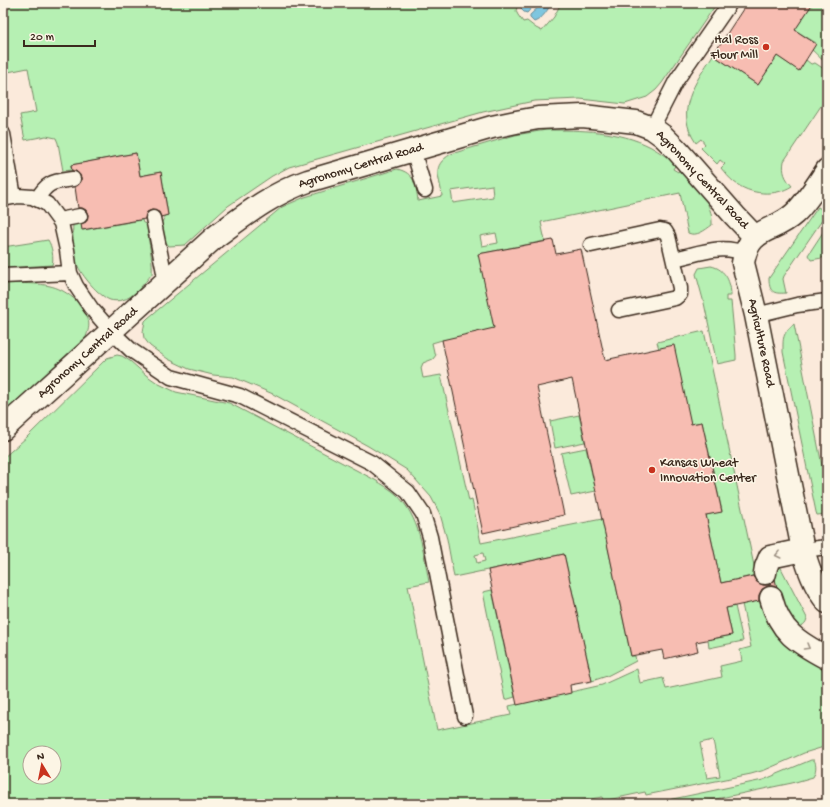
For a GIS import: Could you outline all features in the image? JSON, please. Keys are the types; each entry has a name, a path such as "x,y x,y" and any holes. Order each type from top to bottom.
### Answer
{"street":[{"name":"Agronomy Central Road","path":"3,429 216,237 252,209 281,192 308,181 492,127 538,118 583,116 636,122 652,128 678,150 735,216 750,245"},
{"path":"750,245 772,227 786,221 803,206 827,170"},
{"name":"Agriculture Road","path":"750,245 743,262 756,315 803,550 817,589 827,602"},
{"path":"766,573 766,567 770,557 803,550"},
{"path":"771,598 776,615 789,632 802,644 827,658"}],"lane":[{"path":"652,128 676,81 730,3"},
{"path":"3,134 9,198 32,196 47,204 61,223 70,272 76,286 91,308 131,350 172,377 240,396 372,463 408,492 423,514 430,538 465,716"},
{"path":"413,150 425,190"},
{"path":"37,199 43,188 49,184 73,179"},
{"path":"59,220 80,216"},
{"path":"153,218 166,282"},
{"path":"591,246 660,230 665,231 668,236 674,259 680,294 675,298 620,310"},
{"path":"674,259 726,248 735,250 750,245"},
{"path":"3,276 70,272"},
{"path":"756,315 797,305 827,301"},
{"path":"803,550 827,546"}],"green space":[{"path":"3,3 518,3 516,11 523,22 527,21 542,31 554,17 561,3 717,3 662,83 647,97 625,104 580,99 534,101 483,112 289,167 272,176 228,206 185,245 169,246 164,240 161,223 164,216 168,215 161,172 140,176 136,153 71,165 72,170 63,171 56,138 46,136 25,140 20,115 36,112 28,68 3,73"},
{"path":"813,3 827,3 827,63 812,50 816,43 795,30"},
{"path":"713,55 758,85 777,56 798,70 806,60 811,64 815,63 827,71 827,97 784,161 783,168 785,175 792,186 785,190 763,193 747,190 734,182 721,168 725,164 720,160 717,164 701,148 705,144 701,139 696,143 690,131 687,120 687,108 694,87"},
{"path":"546,130 573,130 613,134 638,141 651,147 676,164 673,169 678,172 681,168 702,194 710,208 712,216 712,225 707,229 698,234 688,233 680,193 541,222 545,241 479,254 506,382 442,340 432,343 436,355 433,359 423,363 421,368 423,378 441,375 469,501 472,500 481,543 602,519 631,656 635,656 636,661 607,676 592,681 564,554 454,577 447,539 440,514 431,497 407,470 368,446 273,394 233,377 213,375 189,369 168,359 150,346 144,338 143,332 145,321 148,318 282,207 305,197 397,169 408,173 414,180 418,201 442,196 438,177 438,168 440,163 451,154 515,135","holes":["492,185 493,197 453,203 451,191","496,233 498,243 482,246 480,236","483,553 485,561 477,563 475,555"]},
{"path":"818,207 827,213 784,276 783,279 786,293 778,293 773,291 770,286 769,278"},
{"path":"142,220 143,223 147,224 152,260 152,274 131,296 121,300 110,300 96,290 79,269 74,250 73,224 81,223 83,230"},
{"path":"827,226 827,257 811,260 808,255"},
{"path":"48,240 51,245 53,259 52,265 3,268 3,247"},
{"path":"711,266 724,273 729,282 731,296 726,296 726,301 731,301 736,355 736,360 717,364 704,303 696,274 699,268"},
{"path":"16,283 46,285 62,290 73,298 86,313 89,326 86,337 3,413 3,284"},
{"path":"794,324 827,491 827,514 817,515 816,512 783,352 784,336"},
{"path":"704,331 756,575 721,583 706,515 722,511 702,422 691,424 657,342"},
{"path":"117,355 130,361 159,384 176,392 229,403 375,480 394,492 404,503 410,513 419,535 425,558 429,582 408,586 437,730 511,715 509,706 602,685 637,669 640,683 663,678 666,689 722,677 720,666 742,661 740,650 751,647 742,604 767,599 827,668 827,746 804,753 765,770 751,774 646,795 645,792 603,801 602,797 562,804 3,804 3,458 27,437 107,358","holes":["713,740 720,776 707,778 700,743"]},
{"path":"579,415 585,442 555,448 550,421"},
{"path":"586,448 596,491 571,496 561,453"},
{"path":"778,566 780,566 807,618 806,622 801,626 796,627 779,598 775,581 775,573"},
{"path":"492,590 515,697 505,700 483,592"},
{"path":"735,606 743,641 709,648 708,640 732,635 726,608"},
{"path":"814,760 816,766 813,777 792,783 692,804 649,804 763,780"}],"water":[{"path":"526,3 536,3 527,13 521,9"},
{"path":"543,3 552,3 542,17 534,22 530,18 530,15"}],"building":[{"name":"Hal Ross Flour Mill","path":"747,3 813,3 795,30 816,44 799,71 777,56 758,85 713,55"},
{"path":"136,153 140,176 161,172 168,215 161,217 159,212 152,210 147,212 145,219 82,230 81,224 86,222 88,215 86,210 78,208 75,187 81,182 81,177 76,171 72,171 71,165"},
{"name":"Kansas Wheat Innovation Center","path":"553,240 556,254 581,249 605,360 674,345 691,424 702,422 722,512 706,515 721,583 753,576 757,582 763,585 770,585 775,579 777,588 768,586 762,589 759,595 759,601 726,608 732,635 696,642 698,651 664,659 662,650 631,656 572,379 537,387 564,515 483,533 442,340 494,328 478,254"},
{"path":"564,554 592,681 570,685 571,693 517,705 488,570"}],"place":[{"name":"Hal Ross Flour Mill","path":"766,47"},
{"name":"Kansas Wheat Innovation Center","path":"652,470"}]}
